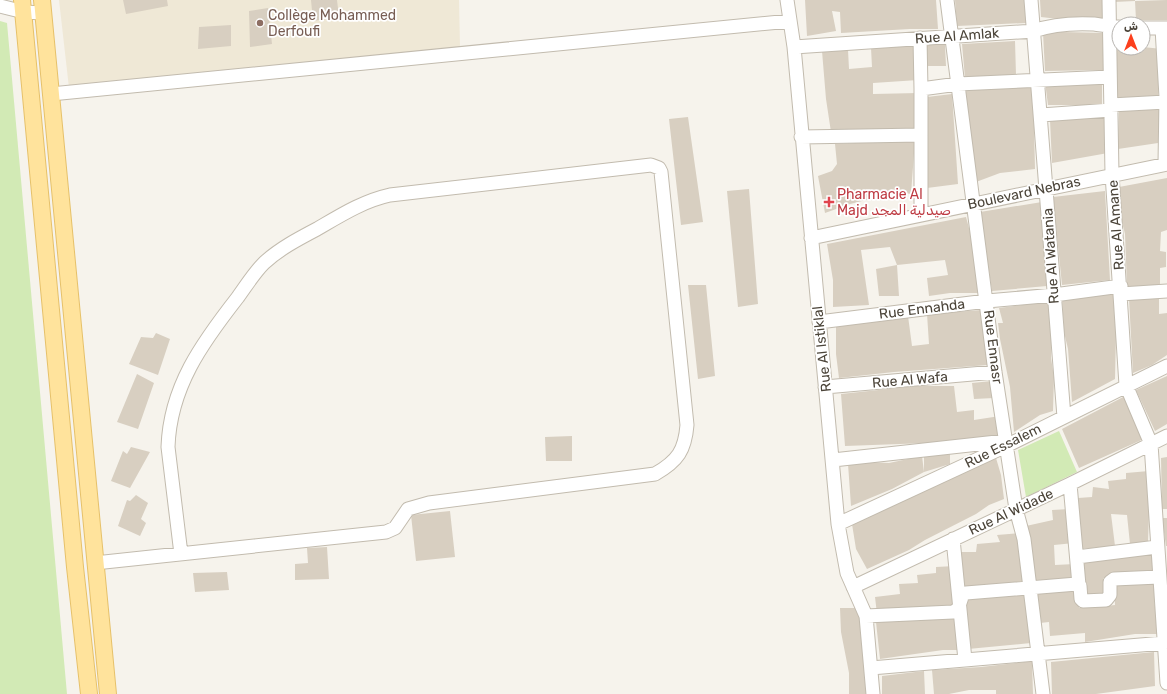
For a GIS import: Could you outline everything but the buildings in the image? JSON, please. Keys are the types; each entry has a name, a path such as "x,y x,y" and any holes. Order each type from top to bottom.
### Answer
{"main road":[{"path":"23,6 89,694"},
{"path":"42,6 78,368 108,694"},
{"path":"57,370 78,368"}],"street":[{"name":"Rue Al Istiklal","path":"787,0 794,47 801,137 838,524 845,566 866,616 873,694"},
{"name":"Rue Ennasr","path":"946,0 987,301 995,372 1016,509 1024,539 1043,694"},
{"name":"Rue Al Watania","path":"1031,0 1064,417"},
{"name":"Rue Al Amane","path":"1109,0 1112,16"},
{"path":"0,6 42,6"},
{"path":"51,94 790,21"},
{"name":"Rue Al Amlak","path":"794,47 1034,31 1050,25 1093,24 1111,27"},
{"path":"1151,28 1165,28 1166,164"},
{"path":"920,38 921,215"},
{"name":"Rue Al Amane","path":"1112,56 1110,77 1112,174 1121,290 1126,385 1151,444"},
{"path":"921,89 958,84 1038,79 1110,77"},
{"path":"1040,115 1166,102"},
{"path":"801,137 921,135"},
{"name":"Boulevard Nebras","path":"811,238 1112,174 1166,164"},
{"path":"95,563 181,554 386,532 395,528 408,509 429,503 655,474 669,466 680,454 686,440 687,425 666,208 661,172 659,168 651,165 390,195 373,199 350,210 279,250 262,265 226,312 190,365 174,406 168,431 168,448 181,554"},
{"name":"Rue Ennahda","path":"819,322 987,301 1054,295 1121,290 1167,291"},
{"name":"Rue Essalem","path":"838,524 1064,417 1167,366"},
{"name":"Rue Al Wafa","path":"825,387 995,372"},
{"name":"Rue Al Widade","path":"853,587 1070,484 1167,436"},
{"path":"833,460 1006,444"},
{"path":"1151,444 1161,515 1161,555 1159,577 1164,596 1164,643 1167,675"},
{"path":"1070,484 1081,599 1083,601 1106,600 1110,594 1110,582 1114,579 1159,577"},
{"path":"953,539 965,660"},
{"path":"1077,557 1161,555"},
{"path":"866,616 953,612 959,607 963,594 966,593 1079,585"},
{"path":"871,668 1164,643"}],"shaded area":[{"name":"Collège Mohammed Derfoufi","path":"59,0 459,0 460,47 69,88"}],"green space":[{"path":"0,21 7,23 67,694 0,694"},
{"path":"1059,431 1077,472 1026,497 1018,450"}],"place":[{"name":"Collège Mohammed Derfoufi","path":"260,23"},
{"name":"Pharmacie Al Majd صيدلية المجد","path":"829,202"}]}
